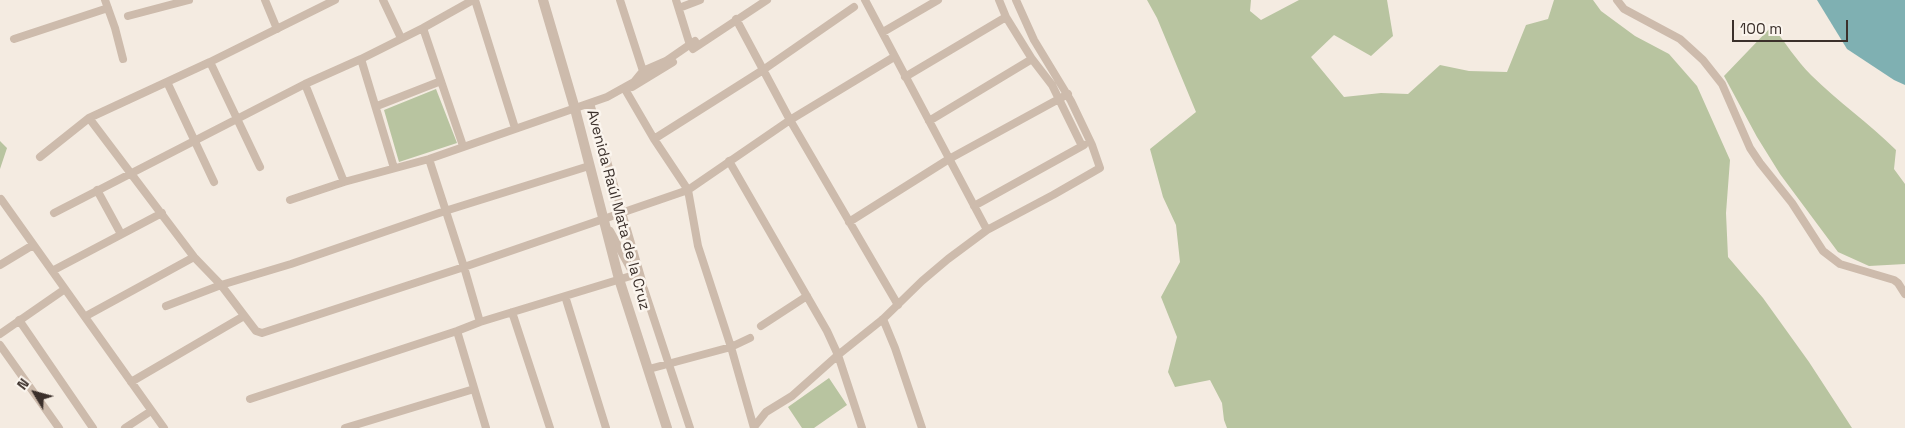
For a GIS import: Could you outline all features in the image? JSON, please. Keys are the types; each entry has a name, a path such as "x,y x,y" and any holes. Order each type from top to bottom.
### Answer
{"street":[{"path":"105,0 123,59"},
{"path":"128,16 189,0"},
{"path":"265,0 277,29"},
{"path":"40,157 89,118 210,62 335,0"},
{"path":"382,0 401,38"},
{"path":"54,213 305,84 424,28 474,0 515,128"},
{"name":"Avenida Raúl Mata de la Cruz","path":"543,0 575,109 620,279 667,428"},
{"path":"620,0 643,71"},
{"path":"290,200 344,182 429,159 607,97 634,82 643,71 666,61 693,43 677,4 700,0"},
{"path":"607,97 616,96 661,70 767,0"},
{"path":"865,0 987,230"},
{"path":"883,32 938,0"},
{"path":"999,0 1006,17 1032,59 1052,85 1082,146"},
{"path":"754,428 766,412 792,396 838,355 883,319 922,281 987,230 1100,168 1091,141 1068,94 1034,40 1016,0"},
{"path":"1617,0 1624,9 1680,39 1703,60 1722,84 1755,155 1792,203 1824,251 1840,264 1894,280 1905,294"},
{"path":"654,139 763,70 854,7"},
{"path":"14,39 108,8"},
{"path":"905,77 1006,17"},
{"path":"736,19 790,120 898,305"},
{"path":"424,28 462,146"},
{"path":"89,118 132,172 194,257 221,284 256,331 262,333 464,267 688,190 790,120 894,57"},
{"path":"361,59 377,106 394,168"},
{"path":"929,121 1032,59"},
{"path":"210,62 260,167"},
{"path":"377,106 441,81"},
{"path":"167,82 214,182"},
{"path":"305,84 344,182"},
{"path":"626,91 654,139 688,190 698,246 731,347 754,428"},
{"path":"849,222 949,159 1068,94"},
{"path":"590,103 644,289 690,428"},
{"path":"974,206 1091,141"},
{"path":"429,159 480,322"},
{"path":"729,161 807,296 838,355 862,428"},
{"path":"166,306 221,284 291,264 445,211 589,166"},
{"path":"97,190 121,234"},
{"path":"1,199 164,428"},
{"path":"52,271 162,213"},
{"path":"603,219 634,275 644,289"},
{"path":"0,265 33,245"},
{"path":"86,316 194,257"},
{"path":"250,399 480,322 634,275"},
{"path":"0,334 64,289"},
{"path":"565,296 606,428"},
{"path":"761,326 807,296"},
{"path":"512,312 550,428"},
{"path":"131,382 244,316"},
{"path":"883,319 895,348 922,428"},
{"path":"19,320 93,428"},
{"path":"457,331 486,428"},
{"path":"649,369 731,347 750,338"},
{"path":"0,345 59,428"},
{"path":"346,428 474,389"},
{"path":"125,428 151,411"}],"green space":[{"path":"1147,0 1251,0 1250,11 1261,20 1299,0 1387,0 1393,36 1371,56 1334,35 1311,57 1344,97 1381,93 1408,94 1440,65 1469,71 1507,72 1526,25 1548,19 1554,0 1593,0 1601,11 1635,36 1669,54 1697,86 1730,160 1726,213 1728,257 1763,298 1809,362 1852,428 1227,428 1222,403 1210,380 1175,387 1168,372 1177,337 1161,297 1180,262 1176,225 1163,197 1150,149 1196,112 1157,18"},
{"path":"1772,26 1811,75 1896,150 1894,169 1905,184 1905,264 1869,266 1838,252 1780,174 1757,137 1724,76"},
{"path":"436,89 457,143 399,162 384,110"},
{"path":"0,141 7,148 0,169"},
{"path":"829,378 847,405 814,428 802,428 788,407"}],"water":[{"path":"1817,0 1905,0 1905,85 1894,80 1847,49"}]}
